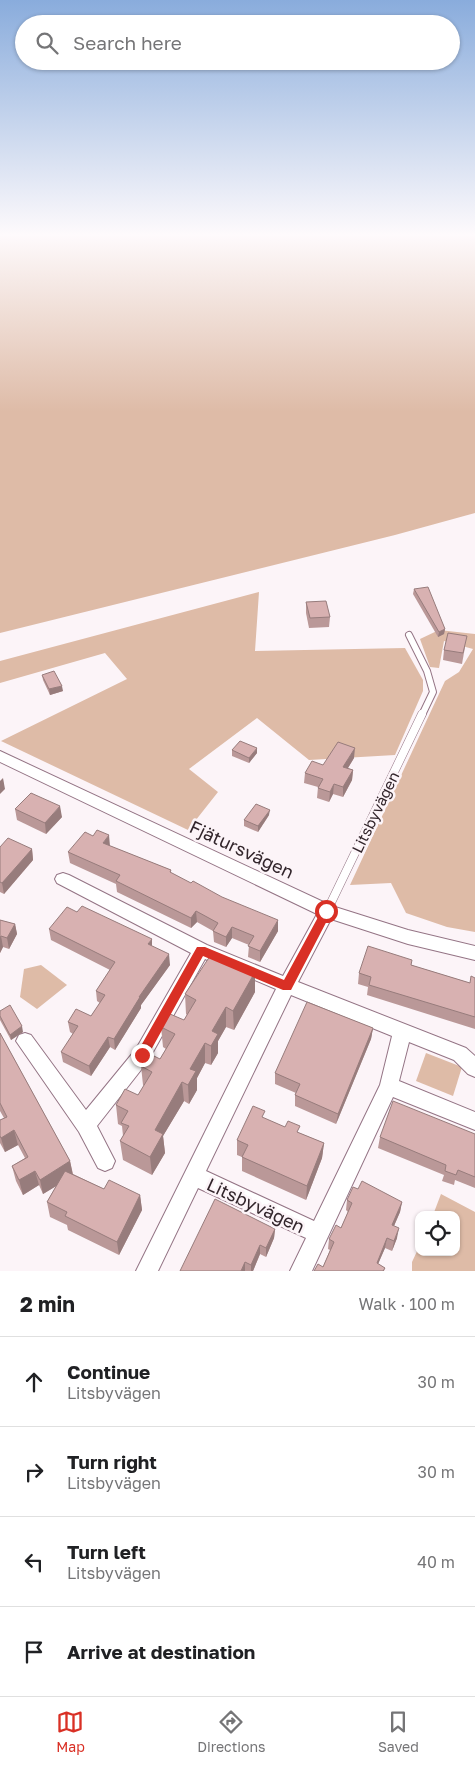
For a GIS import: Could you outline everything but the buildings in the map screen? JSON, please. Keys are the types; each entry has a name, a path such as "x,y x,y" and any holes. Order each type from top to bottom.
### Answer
{"street":[{"name":"Fjätursvägen","path":"0,756 326,911 408,937 475,953"},
{"path":"63,879 201,950 460,1054 475,1068"},
{"name":"Litsbyvägen","path":"147,1271 287,986 326,911"},
{"path":"86,1125 142,1055 201,950"},
{"name":"Litsbyvägen","path":"300,1271 389,1086 402,1032"},
{"path":"25,1041 86,1125 105,1161"},
{"path":"389,1086 475,1122"},
{"name":"Litsbyvägen","path":"194,1176 318,1234"}],"lane":[{"name":"Litsbyvägen","path":"326,911 433,692 427,671 410,635"}],"shaded area":[{"path":"0,293 475,293 475,513 395,535 0,633"},
{"path":"259,592 255,651 405,648 423,680 423,691 395,755 309,760 257,718 189,769 218,792 188,830 1,741 127,679 105,653 0,683 0,661"},
{"path":"439,630 475,634 475,932 447,927 406,913 391,883 350,885 445,681 459,672 473,649 444,641 439,668 430,667 420,639"},
{"path":"41,965 67,985 37,1009 20,997 24,969"},
{"path":"426,1053 462,1067 453,1096 416,1081"},
{"path":"441,1194 475,1212 475,1271 412,1271 412,1262 415,1256 460,1256 460,1211 435,1211"}],"route":[{"path":"142,1055 201,950 287,986 326,911"}]}
